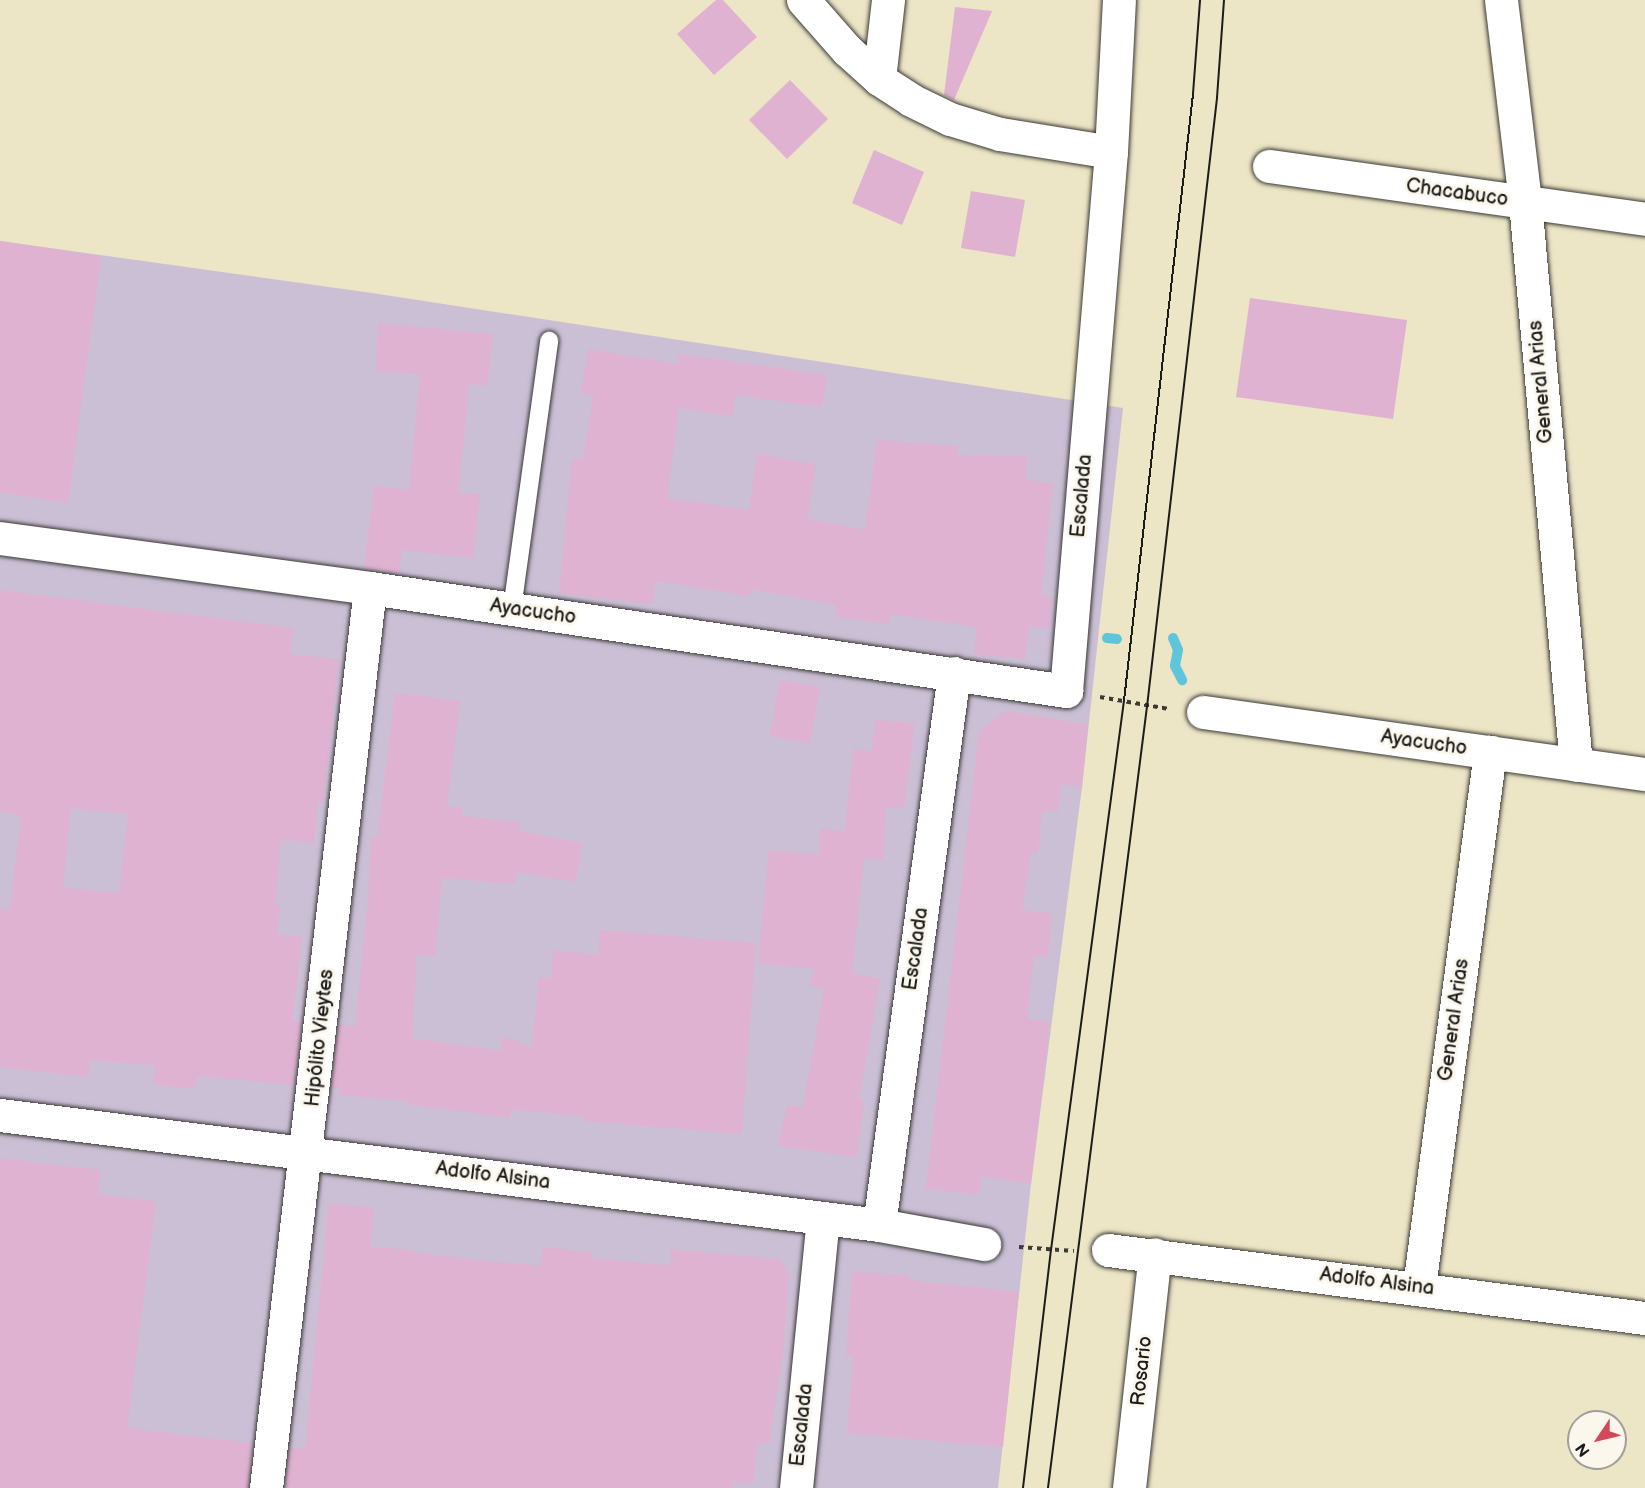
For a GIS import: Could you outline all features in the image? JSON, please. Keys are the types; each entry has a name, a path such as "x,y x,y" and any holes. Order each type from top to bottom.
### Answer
{"street":[{"path":"803,0 846,50 879,79 911,100 960,122 1000,134 1111,152"},
{"path":"879,79 888,0"},
{"name":"Escalada","path":"1066,691 1111,152 1119,0"},
{"name":"General Arias","path":"1502,0 1525,202 1576,765"},
{"name":"Chacabuco","path":"1269,166 1645,219"},
{"name":"Ayacucho","path":"0,538 370,588 1066,691"},
{"name":"Hipólito Vieytes","path":"267,1488 370,588"},
{"name":"Escalada","path":"879,1225 954,673"},
{"name":"Ayacucho","path":"1203,712 1645,774"},
{"name":"General Arias","path":"1419,1287 1490,752"},
{"name":"Adolfo Alsina","path":"0,1115 879,1225 984,1244"},
{"name":"Escalada","path":"796,1488 823,1219"},
{"name":"Adolfo Alsina","path":"1108,1250 1419,1287 1645,1318"},
{"name":"Rosario","path":"1129,1488 1155,1254"}],"lane":[{"path":"512,609 549,341"}],"path":[{"path":"1066,691 1147,707 1203,712"},
{"path":"984,1244 1077,1251 1108,1250"}],"shaded area":[{"path":"0,241 372,293 1123,408 1082,787 1031,1184 998,1488 0,1488"}],"building":[{"path":"716,0 723,0 757,37 714,75 677,34"},
{"path":"955,7 992,11 954,100 944,95"},
{"path":"790,80 828,119 787,159 749,120"},
{"path":"874,150 924,172 902,225 852,203"},
{"path":"971,191 1025,200 1015,257 961,248"},
{"path":"0,241 101,256 68,503 0,492"},
{"path":"1250,298 1407,320 1393,419 1236,397"},
{"path":"378,323 493,334 487,386 469,384 458,493 480,494 473,558 402,550 399,573 364,568 374,486 409,490 420,374 376,372"},
{"path":"588,349 678,364 679,354 827,375 822,407 736,395 733,416 679,408 667,498 749,510 757,454 816,464 807,519 865,530 877,440 958,446 957,455 1027,456 1026,480 1053,483 1041,595 1052,597 1049,628 1029,626 1025,659 974,654 977,627 890,614 889,624 835,617 836,605 751,589 750,596 655,581 653,604 559,593 572,458 583,459 593,395 581,393"},
{"path":"0,590 293,628 290,654 339,659 323,803 318,802 314,843 281,840 275,905 280,906 277,934 302,937 292,1021 301,1022 294,1085 197,1076 195,1089 153,1084 155,1065 90,1060 88,1077 0,1067 0,909 10,909 21,815 0,811","holes":["71,808 128,814 119,893 63,888"]},
{"path":"780,680 820,687 810,743 770,736"},
{"path":"395,693 460,701 447,806 462,807 462,816 520,822 519,831 582,843 575,882 516,872 515,884 442,878 435,956 417,955 412,1038 501,1051 503,1036 532,1047 539,977 551,979 553,950 598,955 600,930 756,943 742,1134 584,1121 585,1117 511,1109 510,1118 407,1104 407,1101 339,1095 340,1089 331,1088 338,1025 355,1026 368,900 371,838 377,838"},
{"path":"1006,711 1088,725 1082,787 1061,784 1058,812 1042,811 1038,853 1031,852 1022,910 1052,913 1048,957 1034,956 1027,1019 1050,1022 1031,1184 981,1176 979,1195 926,1188 979,731"},
{"path":"875,720 915,723 904,808 886,807 883,860 864,858 852,973 880,979 859,1099 864,1100 857,1157 778,1146 787,1105 803,1107 824,989 810,986 814,969 758,963 769,850 819,854 820,829 845,831 853,749 872,751"},
{"path":"0,1158 100,1170 98,1194 156,1202 127,1428 252,1443 248,1488 0,1488"},
{"path":"329,1203 374,1208 370,1247 415,1250 415,1253 540,1266 543,1247 591,1252 591,1258 670,1265 671,1249 778,1259 789,1273 783,1353 769,1444 757,1443 753,1484 733,1482 732,1488 285,1488 290,1448 305,1449"},
{"path":"852,1272 909,1275 909,1280 1019,1292 1003,1447 847,1433 853,1356 846,1356"}],"waterway":[{"path":"1107,638 1117,639"},
{"path":"1173,638 1178,650 1175,666 1182,680"}],"tram line":[{"path":"1023,1488 1051,1250 1124,701 1193,94 1200,0"},
{"path":"1048,1488 1147,707 1217,98 1224,0"}]}
